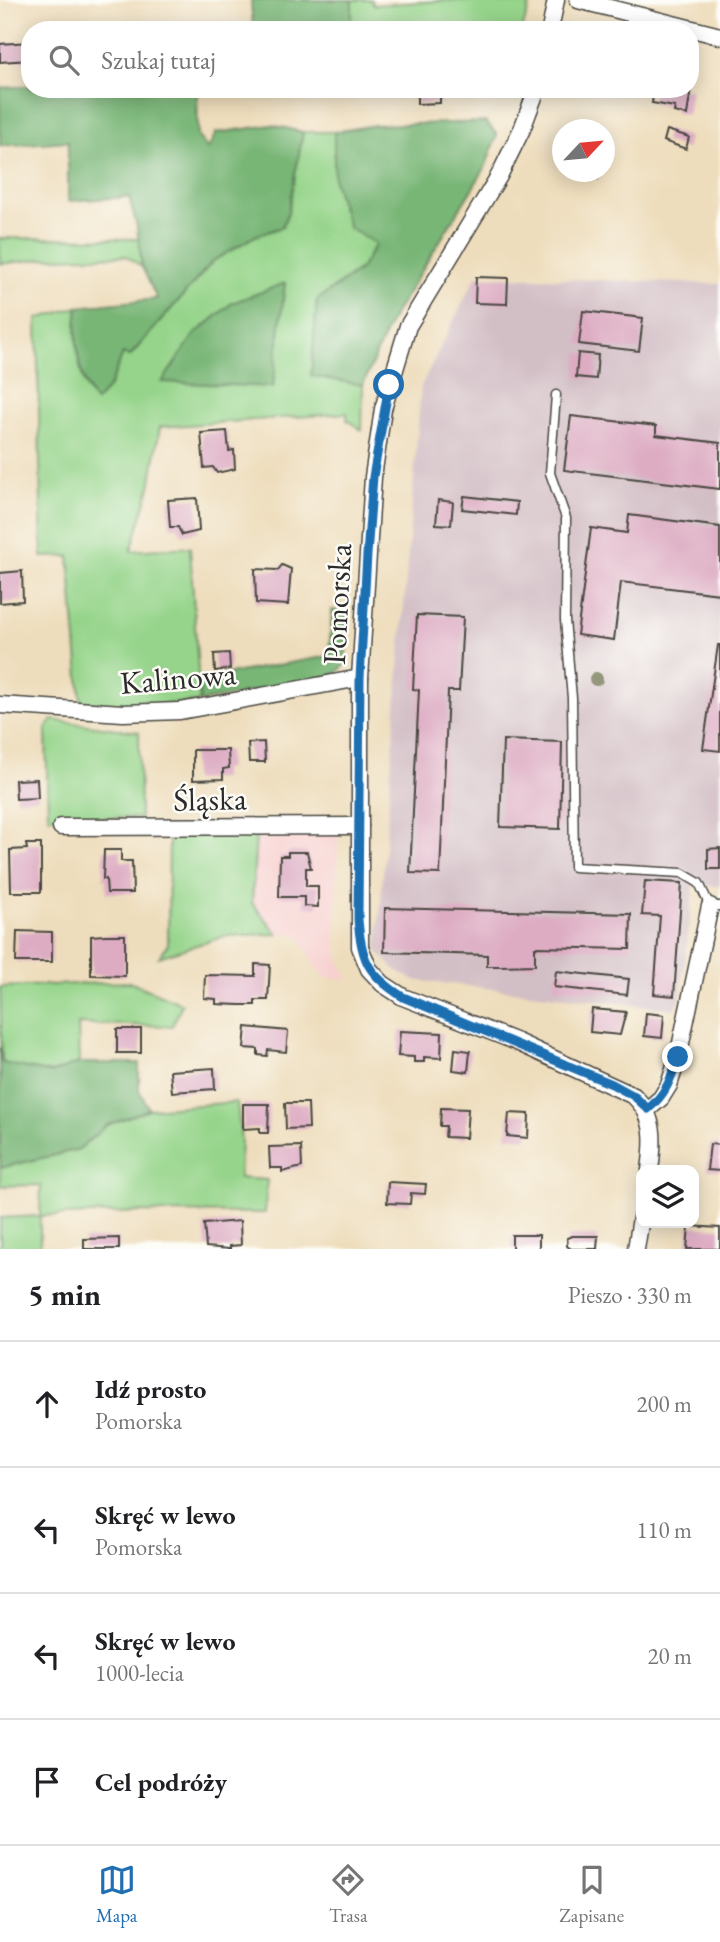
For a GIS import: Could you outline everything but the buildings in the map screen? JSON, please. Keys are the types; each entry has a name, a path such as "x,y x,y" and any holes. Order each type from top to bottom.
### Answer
{"street":[{"path":"552,21 556,0"},
{"path":"578,0 661,21"},
{"path":"699,31 720,36"},
{"name":"Pomorska","path":"534,98 499,176 408,326 389,385 373,477 360,678 360,947 369,970 383,984 428,1008 517,1042 612,1084 634,1096 648,1109"},
{"name":"Kalinowa","path":"0,705 123,713 180,711 360,678"},
{"name":"Śląska","path":"61,827 360,826"},
{"path":"650,1165 653,1130 648,1109 661,1098 669,1085 715,906"},
{"path":"636,1249 639,1228"}],"lane":[{"path":"556,395 550,472 566,518 565,620 572,698 575,867 682,873 699,883 715,906"}],"shaded area":[{"path":"476,276 720,284 720,886 694,885 680,999 675,1009 413,980 393,968 377,951 421,386"},
{"path":"338,833 335,937 339,959 349,980 323,977 297,934 278,934 252,903 256,834"}],"green space":[{"path":"251,0 352,0 352,21 252,21"},
{"path":"352,0 372,0 373,5 454,0 530,4 525,21 351,21"},
{"path":"21,87 21,98 197,98 198,136 208,149 216,133 272,125 303,132 288,212 282,227 255,236 213,261 130,356 123,354 109,387 96,401 85,382 78,357 78,307 157,299 142,267 137,227 129,197 68,201 68,141 0,146 0,88"},
{"path":"486,122 497,135 485,168 391,320 363,385 311,376 317,300 360,270 376,244 349,228 334,182 334,132 375,125"},
{"path":"303,132 334,132 334,182 376,244 361,268 317,300 312,376 363,385 362,430 347,420 347,413 160,427 150,487 131,551 190,547 200,702 113,707 81,702 69,556 42,557 37,319 78,307 78,356 84,382 95,401 109,387 123,353 130,356 213,261 255,236 282,227 288,212"},
{"path":"0,238 139,239 142,267 126,256 51,258 0,264"},
{"path":"285,283 273,387 162,382 194,335 232,303"},
{"path":"332,610 346,612 346,664 333,676 200,702 199,679 329,656"},
{"path":"52,720 139,732 140,818 48,817 46,729"},
{"path":"256,834 252,903 278,934 225,936 159,957 168,944 169,836"},
{"path":"130,982 182,1004 172,1026 78,1024 79,1063 52,1073 2,1063 0,987"},
{"path":"0,1047 3,1063 52,1073 79,1063 139,1063 139,1090 149,1109 107,1125 79,1149 0,1168"},
{"path":"237,1102 241,1141 239,1178 267,1180 265,1213 142,1212 40,1216 41,1185 0,1186 0,1168 79,1149 107,1125 149,1109"},
{"path":"40,1216 40,1249 0,1249 0,1218"}],"route":[{"path":"389,385 373,477 360,678 358,919 360,947 369,970 383,984 403,997 517,1042 612,1084 634,1096 648,1109 661,1098 669,1085 678,1057"}]}
